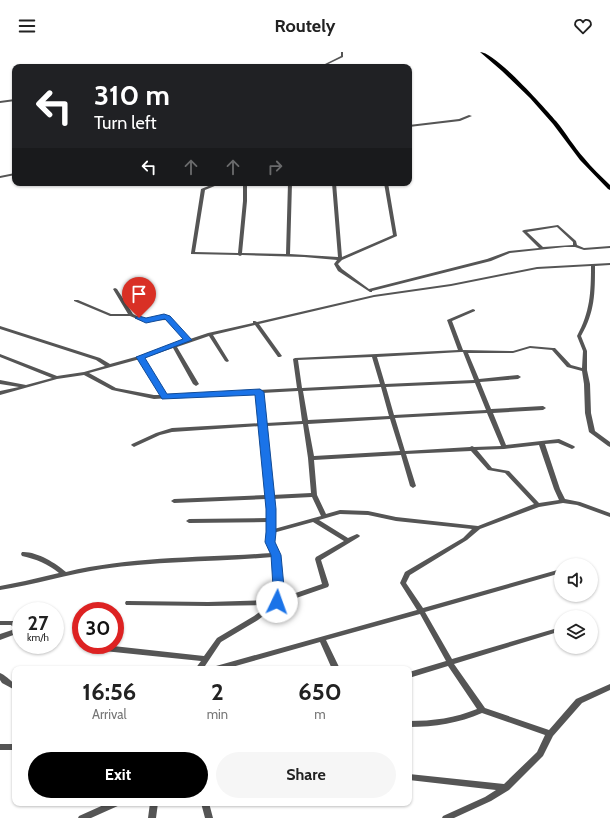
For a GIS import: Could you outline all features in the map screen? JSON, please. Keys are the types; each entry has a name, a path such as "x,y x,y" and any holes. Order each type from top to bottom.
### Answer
{"main road":[{"path":"482,52 504,70 532,97 555,123 582,159 610,188"}],"street":[{"path":"326,64 342,56 342,52"},
{"path":"0,102 12,100"},
{"path":"412,126 460,120 470,116"},
{"path":"0,177 12,175"},
{"path":"211,186 202,189 193,253 309,255 340,258 395,236 387,186"},
{"path":"240,255 245,186"},
{"path":"288,255 290,186"},
{"path":"334,186 334,204 340,258 336,264 340,270 369,290 374,296"},
{"path":"542,248 524,231 558,226 575,242 575,246"},
{"path":"369,290 489,260 509,252 575,246 584,249 610,248"},
{"path":"0,393 57,378 85,373 140,357 188,340 255,322 374,296 451,285 537,268 610,264"},
{"path":"593,265 592,300 587,323 579,336 585,351 584,370 587,384 588,413 592,432 610,446"},
{"path":"116,289 131,315"},
{"path":"76,301 110,315 131,315 142,320 167,318 188,340"},
{"path":"473,310 450,320 478,381 504,447"},
{"path":"255,322 280,356"},
{"path":"0,327 98,359 109,366"},
{"path":"210,334 227,361"},
{"path":"174,345 196,384"},
{"path":"324,516 314,495 306,422 295,360 463,351 512,352 530,347 553,349 569,366 584,370"},
{"path":"0,355 57,378"},
{"path":"374,356 413,486"},
{"path":"140,357 165,397"},
{"path":"85,373 114,389 154,397 478,381 518,377"},
{"path":"0,382 25,386"},
{"path":"260,392 270,498 270,542 276,555 278,587 277,602"},
{"path":"134,445 158,434 172,430 543,408"},
{"path":"311,458 402,451 504,447 559,441 572,447"},
{"path":"542,444 557,489 563,501"},
{"path":"472,448 490,469 507,472 538,506"},
{"path":"174,501 314,495"},
{"path":"550,734 482,710 450,664 422,612 403,583 407,574 465,538 478,528 538,506 563,501 578,503 610,515"},
{"path":"271,532 340,512 368,513 396,520 478,528"},
{"path":"189,521 271,520"},
{"path":"315,520 348,541"},
{"path":"201,666 219,640 277,602 326,585 318,559 357,536"},
{"path":"24,554 40,557 53,564 64,573"},
{"path":"0,588 46,580 64,573 146,561 228,559 276,555"},
{"path":"227,666 422,612 554,573"},
{"path":"128,603 208,604 277,602"},
{"path":"0,623 14,623 17,627 14,632 0,637"},
{"path":"412,674 450,664 554,631"},
{"path":"322,639 335,666"},
{"path":"124,650 206,660"},
{"path":"0,676 12,685"},
{"path":"446,818 488,799 506,788 540,754 550,734 579,701 610,688"},
{"path":"412,724 430,724 464,718 482,710"},
{"path":"0,747 12,747"},
{"path":"412,777 506,788"},
{"path":"82,818 110,806"},
{"path":"152,818 154,806"},
{"path":"206,806 209,818"}],"route":[{"path":"139,318 146,320 164,317 167,318 188,340 140,357 165,397 260,392 271,509 270,542 276,555 278,587 277,602"}]}
